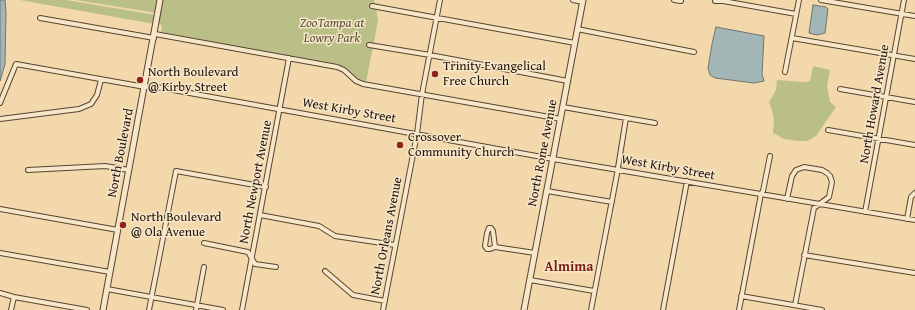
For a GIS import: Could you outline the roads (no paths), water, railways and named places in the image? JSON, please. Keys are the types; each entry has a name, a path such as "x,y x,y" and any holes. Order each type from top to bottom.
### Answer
{"street":[{"name":"North Boulevard","path":"103,310 130,170 160,0"},
{"name":"North Orleans Avenue","path":"383,310 417,134 422,94 440,0"},
{"path":"573,0 583,1"},
{"path":"674,0 681,1"},
{"path":"785,72 799,0"},
{"path":"821,0 915,16"},
{"name":"North Howard Avenue","path":"865,212 904,0"},
{"name":"North Rome Avenue","path":"524,310 583,1"},
{"path":"715,1 723,1 796,14"},
{"path":"372,6 575,42"},
{"path":"40,18 340,67 356,81 363,84 561,119"},
{"path":"578,29 694,52"},
{"path":"792,38 915,59"},
{"path":"369,45 568,81"},
{"name":"North Newport Avenue","path":"242,310 289,58"},
{"name":"West Kirby Street","path":"0,103 16,64 100,80 145,87 151,86 618,170 915,220"},
{"path":"0,119 79,109 90,104 97,94 100,80"},
{"path":"840,89 915,102"},
{"path":"563,107 655,123"},
{"path":"591,310 618,170 626,118"},
{"path":"828,130 915,145"},
{"path":"738,310 770,156"},
{"path":"28,170 105,166 130,170"},
{"path":"787,199 792,176 796,170 804,167 822,170 827,172 830,176 832,182 829,197 814,208 795,305"},
{"path":"149,310 176,171 266,186"},
{"path":"663,310 687,181"},
{"path":"547,191 612,202"},
{"path":"907,219 911,197 915,193"},
{"path":"0,209 118,230"},
{"path":"260,215 319,226 335,236 395,245"},
{"path":"495,247 493,231 492,228 489,228 485,246 487,249 490,250 495,247 535,253"},
{"path":"204,244 248,252 255,264 276,267"},
{"path":"0,253 110,272"},
{"path":"804,255 915,273"},
{"path":"196,308 204,267"},
{"path":"325,271 353,295 385,301"},
{"path":"530,280 594,291"},
{"path":"107,289 152,297 196,308 223,310"},
{"path":"0,293 14,297 87,310"},
{"path":"741,296 822,310"},
{"path":"11,310 14,297"},
{"path":"57,310 58,305"}],"place":[{"name":"Trinity Evangelical Free Church","path":"435,74"},
{"name":"North Boulevard @ Kirby Street","path":"140,80"},
{"name":"Crossover Community Church","path":"400,145"},
{"name":"North Boulevard @ Ola Avenue","path":"123,225"}],"district":[{"name":"Almima","path":"569,267"}],"park label":[{"name":"ZooTampa at Lowry Park","path":"332,32"}]}
